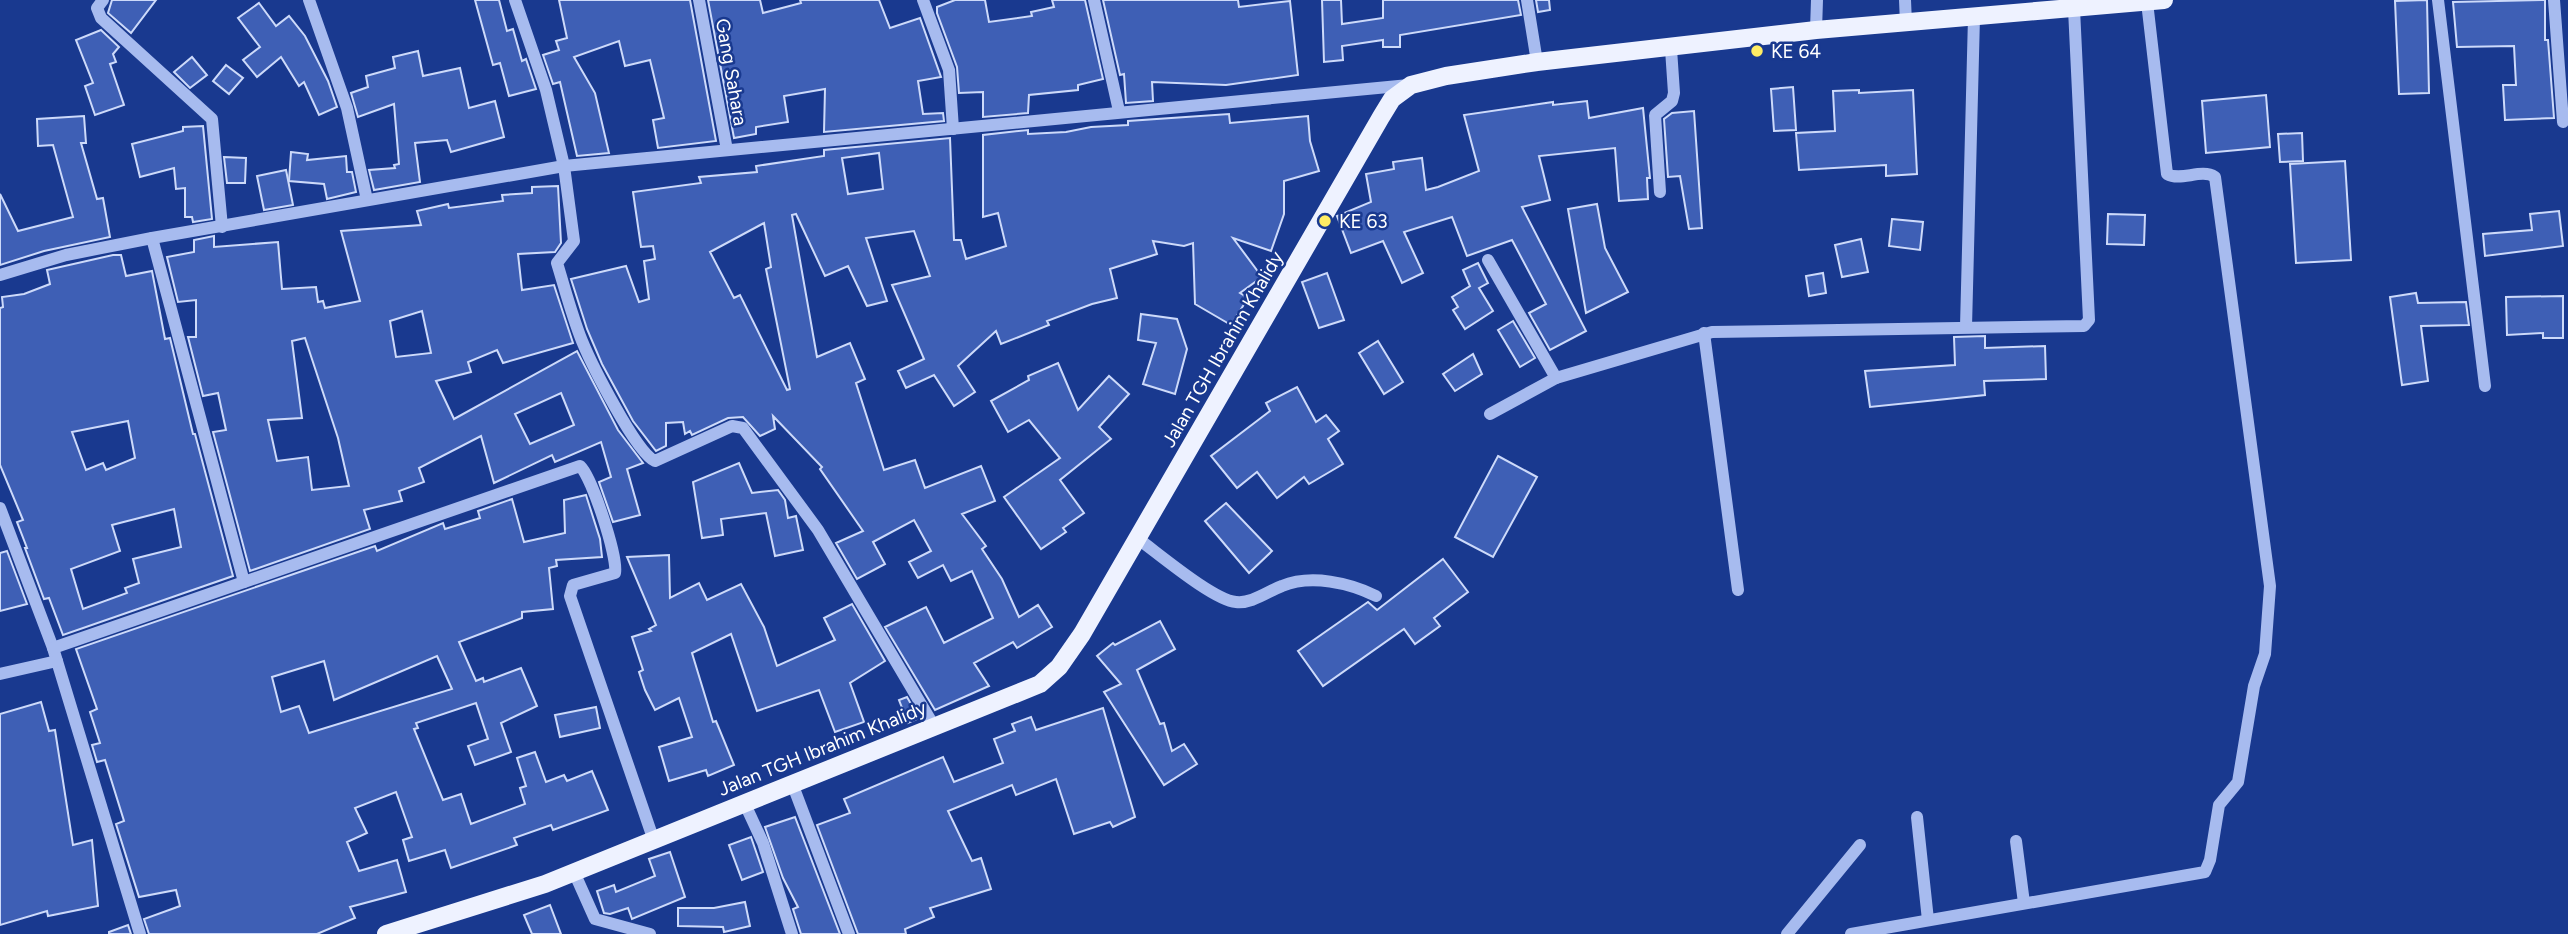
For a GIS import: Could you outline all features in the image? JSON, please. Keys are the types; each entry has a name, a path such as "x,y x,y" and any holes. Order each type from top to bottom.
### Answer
{"main road":[{"path":"1410,85 1446,76 1537,62 1671,49 1816,30 2156,1"},
{"name":"Jalan TGH Ibrahim Khalidy","path":"386,934 574,872 1040,684 1059,667 1082,635 1381,117 1392,99 1410,85"}],"street":[{"path":"103,0 97,8 101,18 212,119 222,227"},
{"path":"309,0 347,108 366,200"},
{"path":"515,0 546,90 564,166 574,241 557,263 582,341 618,412 646,455 655,461 732,426 743,428 818,530 934,726"},
{"name":"Gang Sahara","path":"699,0 727,150"},
{"path":"923,0 949,70 953,129"},
{"path":"1094,0 1119,111"},
{"path":"1527,0 1537,62"},
{"path":"1816,30 1817,0"},
{"path":"1905,0 1906,23"},
{"path":"2438,0 2486,386"},
{"path":"2554,0 2563,122"},
{"path":"1851,934 2207,870 2219,805 2238,782 2254,686 2265,654 2270,586 2215,177 2209,173 2173,177 2167,174 2156,1"},
{"path":"1490,414 1556,378 1704,333 2084,326 2089,320 2074,9"},
{"path":"1966,327 1974,17"},
{"path":"1660,192 1655,115 1672,101 1674,93 1671,49"},
{"path":"0,275 66,255 152,238 564,166 1410,85"},
{"path":"152,238 244,582"},
{"path":"1488,261 1556,378"},
{"path":"1704,333 1738,590"},
{"path":"0,674 244,582 580,466 611,545 616,569 615,573 573,585 570,596 653,838"},
{"path":"0,508 55,654 141,934"},
{"path":"1137,538 1224,599 1237,603 1296,582 1332,582 1362,589 1376,596"},
{"path":"792,783 849,934"},
{"path":"744,802 763,842 792,934"},
{"path":"1917,817 1928,920"},
{"path":"2016,841 2024,904"},
{"path":"1787,934 1860,845"},
{"path":"574,872 594,919 650,934"}],"building":[{"path":"112,0 156,0 131,33 108,13"},
{"path":"475,0 499,0 507,31 513,29 522,61 526,59 536,89 509,96 500,63 493,65"},
{"path":"559,0 690,0 716,141 658,148 653,120 664,118 650,60 625,66 619,41 574,57 595,93 609,153 577,156 560,82 553,84 543,55 559,50 556,41 567,38"},
{"path":"708,0 760,0 763,13 801,3 800,0 879,0 890,28 920,18 941,77 918,81 923,114 943,113 944,121 824,132 825,89 784,96 788,122 756,127 756,134 734,138"},
{"path":"955,0 985,0 989,22 1032,16 1031,12 1054,7 1052,0 1085,0 1103,79 1078,85 1078,90 1029,95 1028,113 983,117 983,92 959,93 957,67 937,13 937,7"},
{"path":"1103,0 1238,0 1239,7 1290,1 1298,75 1226,85 1152,82 1153,101 1126,103 1124,74 1120,75"},
{"path":"1322,0 1341,0 1342,24 1383,18 1383,0 1518,0 1521,15 1400,35 1400,47 1383,47 1383,40 1342,46 1343,60 1324,62"},
{"path":"1536,0 1549,0 1550,10 1538,12"},
{"path":"2427,0 2429,93 2399,94 2395,1"},
{"path":"2545,0 2545,40 2548,40 2554,118 2505,120 2503,85 2516,85 2514,46 2457,47 2453,2"},
{"path":"259,3 276,26 289,16 305,36 328,81 337,107 319,115 304,82 299,86 281,57 257,77 243,60 260,47 238,18"},
{"path":"101,30 119,47 113,54 116,62 110,64 124,105 95,115 85,86 93,83 76,40"},
{"path":"418,51 423,76 460,68 469,108 495,101 504,137 451,152 447,140 415,143 420,182 374,190 369,170 395,168 394,165 399,164 394,104 358,117 351,93 368,87 366,76 395,68 393,57"},
{"path":"192,57 207,75 190,88 174,72"},
{"path":"226,65 243,78 229,94 213,81"},
{"path":"1793,87 1796,130 1774,131 1771,89"},
{"path":"1859,90 1859,93 1913,90 1917,174 1886,176 1886,165 1799,170 1796,133 1835,131 1833,91"},
{"path":"2266,95 2270,147 2206,153 2202,101"},
{"path":"1587,101 1589,118 1643,108 1650,178 1647,178 1648,199 1619,201 1615,148 1539,156 1550,200 1522,207 1586,331 1550,350 1529,313 1546,304 1512,240 1467,256 1452,217 1404,232 1423,273 1402,283 1383,241 1351,253 1337,216 1371,202 1366,174 1394,169 1393,162 1422,158 1426,190 1438,187 1479,171 1464,115 1553,102 1553,105"},
{"path":"1694,111 1702,228 1689,229 1680,176 1668,177 1664,119 1672,113"},
{"path":"1229,114 1230,123 1308,116 1310,141 1319,171 1284,181 1284,214 1271,251 1233,238 1262,277 1240,293 1248,298 1231,325 1195,304 1193,243 1184,246 1153,241 1157,254 1110,269 1117,298 1092,304 1047,321 1049,325 1001,344 996,331 958,366 975,392 954,406 934,375 906,388 898,371 924,359 892,285 930,276 914,231 866,238 887,301 867,306 848,266 825,276 796,214 792,215 817,357 850,343 865,379 856,383 884,470 915,460 925,488 981,466 995,501 962,514 986,546 982,549 1002,579 1019,617 1038,605 1052,627 1017,648 1013,642 974,663 989,686 935,710 885,627 926,607 944,643 993,618 972,571 951,581 943,565 918,578 909,562 931,551 914,520 873,542 885,564 857,579 836,543 863,531 820,469 822,467 773,416 775,429 760,436 743,417 728,418 692,435 690,431 685,434 683,422 666,423 666,446 656,451 633,421 602,364 571,279 626,266 639,302 649,299 644,261 655,259 653,246 641,247 633,192 701,183 699,177 757,172 756,166 824,156 824,150 950,138 954,240 961,240 966,259 1006,246 998,213 983,217 983,135 1028,130 1028,134 1066,132 1091,127 1128,125 1128,121","holes":["879,153 883,189 848,194 842,158","764,223 771,267 766,269 790,389 787,390 740,295 734,298 710,252"]},
{"path":"84,116 86,143 81,143 97,199 103,198 110,237 44,251 0,265 0,194 18,231 73,217 53,145 38,146 37,119"},
{"path":"203,126 212,219 193,222 192,217 185,217 185,188 176,189 174,168 140,177 132,144 183,131 183,127"},
{"path":"2302,133 2303,161 2280,162 2278,134"},
{"path":"291,152 308,154 307,160 346,156 347,172 352,172 356,192 327,199 324,184 289,181"},
{"path":"224,157 246,158 245,183 227,183"},
{"path":"2345,161 2351,260 2296,263 2290,164"},
{"path":"286,170 293,205 264,210 257,176"},
{"path":"558,186 561,243 555,252 518,254 522,290 554,285 573,343 503,363 497,350 468,362 471,372 436,381 454,419 577,351 618,430 643,463 627,469 640,515 613,522 599,482 611,477 601,442 555,462 552,455 494,483 481,436 419,468 424,482 399,491 402,501 364,510 370,529 250,571 213,432 226,430 218,393 203,396 188,337 196,337 196,300 178,302 167,257 194,252 194,240 214,236 214,247 278,242 282,289 316,287 318,302 323,301 325,308 360,301 341,231 421,225 417,211 448,204 449,208 503,201 502,195 532,193 532,187","holes":["422,311 431,353 396,357 390,321","305,338 338,438 349,486 312,490 308,457 277,461 268,420 302,418 292,341","561,393 574,425 530,444 515,414"]},
{"path":"1597,204 1605,248 1628,292 1586,313 1568,209"},
{"path":"2559,211 2563,246 2485,256 2483,234 2532,230 2530,214"},
{"path":"2108,214 2145,215 2144,245 2107,244"},
{"path":"1892,219 1923,222 1920,250 1889,246"},
{"path":"1861,239 1868,272 1842,277 1835,245"},
{"path":"121,255 126,276 152,271 165,339 170,338 193,434 233,576 63,635 49,598 44,599 25,548 17,522 23,520 0,465 2,297 24,294 50,284 47,270","holes":["128,421 135,458 106,470 103,463 86,470 72,432","174,509 181,547 133,559 139,583 125,588 127,593 83,609 71,569 120,551 112,525"]},
{"path":"1478,263 1488,283 1479,288 1493,311 1465,329 1453,310 1458,307 1452,297 1470,286 1463,270"},
{"path":"1327,273 1344,320 1319,328 1302,282"},
{"path":"1823,273 1826,293 1809,296 1806,276"},
{"path":"2416,293 2418,303 2466,302 2469,325 2421,326 2428,381 2402,385 2390,297"},
{"path":"2563,296 2563,338 2543,338 2543,333 2507,335 2506,297"},
{"path":"1141,314 1177,319 1187,349 1175,394 1143,384 1156,343 1138,340"},
{"path":"1513,321 1535,358 1520,367 1498,330"},
{"path":"1985,336 1985,348 2045,346 2046,379 1984,381 1985,395 1870,407 1865,371 1955,365 1954,337"},
{"path":"1378,341 1403,382 1384,394 1359,353"},
{"path":"1473,354 1482,374 1455,391 1443,374"},
{"path":"1058,363 1078,410 1109,376 1129,394 1099,427 1111,439 1060,480 1084,513 1063,528 1066,532 1041,549 1004,497 1060,458 1029,420 1008,432 991,401 1029,380 1028,376"},
{"path":"1297,387 1316,422 1326,415 1339,431 1328,439 1343,464 1309,484 1304,477 1277,498 1257,472 1237,488 1211,456 1270,411 1266,403"},
{"path":"1498,456 1537,477 1493,557 1455,537"},
{"path":"739,463 752,493 778,490 785,500 788,518 796,516 803,550 775,556 766,513 721,519 723,535 702,538 693,482"},
{"path":"586,495 600,539 602,557 556,560 557,566 549,568 553,609 522,612 522,618 459,642 476,681 483,678 484,682 521,668 537,706 501,723 511,752 475,765 468,746 488,739 476,703 416,723 418,728 414,729 443,800 461,794 471,824 525,804 520,788 526,786 517,758 535,752 546,782 564,775 567,781 592,771 608,810 553,830 551,825 514,838 517,845 451,868 445,850 409,861 403,840 412,837 396,792 355,808 367,833 347,842 359,871 397,860 406,892 350,907 355,918 317,934 149,934 144,919 180,906 176,890 139,897 116,824 124,821 105,760 97,762 92,745 100,743 90,712 97,709 76,649 375,546 377,551 443,523 445,529 480,518 478,511 512,499 524,542 565,533 564,500","holes":["437,656 452,689 309,733 299,706 281,712 272,677 324,661 334,700"]},
{"path":"1226,503 1272,551 1249,573 1205,521"},
{"path":"7,551 27,604 0,611 0,553"},
{"path":"669,555 670,598 699,583 707,600 741,584 764,627 777,666 835,640 824,618 852,604 885,661 850,683 864,722 835,732 819,690 757,711 731,634 692,653 713,722 716,721 734,765 708,776 706,770 669,781 659,747 692,737 679,698 655,710 645,690 639,672 643,670 632,637 651,631 649,629 656,625 627,557"},
{"path":"1443,559 1468,592 1434,618 1440,626 1415,644 1404,629 1323,686 1298,651 1368,602 1377,610"},
{"path":"1160,621 1175,649 1137,670 1160,724 1164,723 1172,751 1184,744 1197,764 1164,785 1104,692 1121,684 1097,656 1113,643 1115,645"},
{"path":"907,697 919,718 908,723 899,700"},
{"path":"41,702 49,731 55,730 73,845 92,840 98,906 48,916 47,911 0,925 0,714"},
{"path":"596,707 600,728 560,737 555,715"},
{"path":"1103,708 1135,817 1113,827 1110,822 1074,834 1056,779 1016,795 1012,785 948,811 972,861 981,858 991,889 930,908 934,917 905,929 906,934 858,934 817,825 850,813 844,799 943,757 954,782 1003,763 994,739 1015,731 1012,724 1031,717 1036,730"},
{"path":"795,817 840,934 801,934 793,909 798,907 783,878 765,827"},
{"path":"751,837 763,872 742,880 729,845"},
{"path":"670,852 685,897 632,919 628,908 610,914 604,913 597,891 614,885 616,892 655,876 649,859"},
{"path":"745,902 750,926 724,932 723,927 678,926 678,908 714,908"},
{"path":"550,905 561,934 532,934 524,915"},
{"path":"128,925 131,934 109,934 109,932"}],"place":[{"name":"KE 64","path":"1757,51"},
{"name":"KE 63","path":"1325,221"}]}
